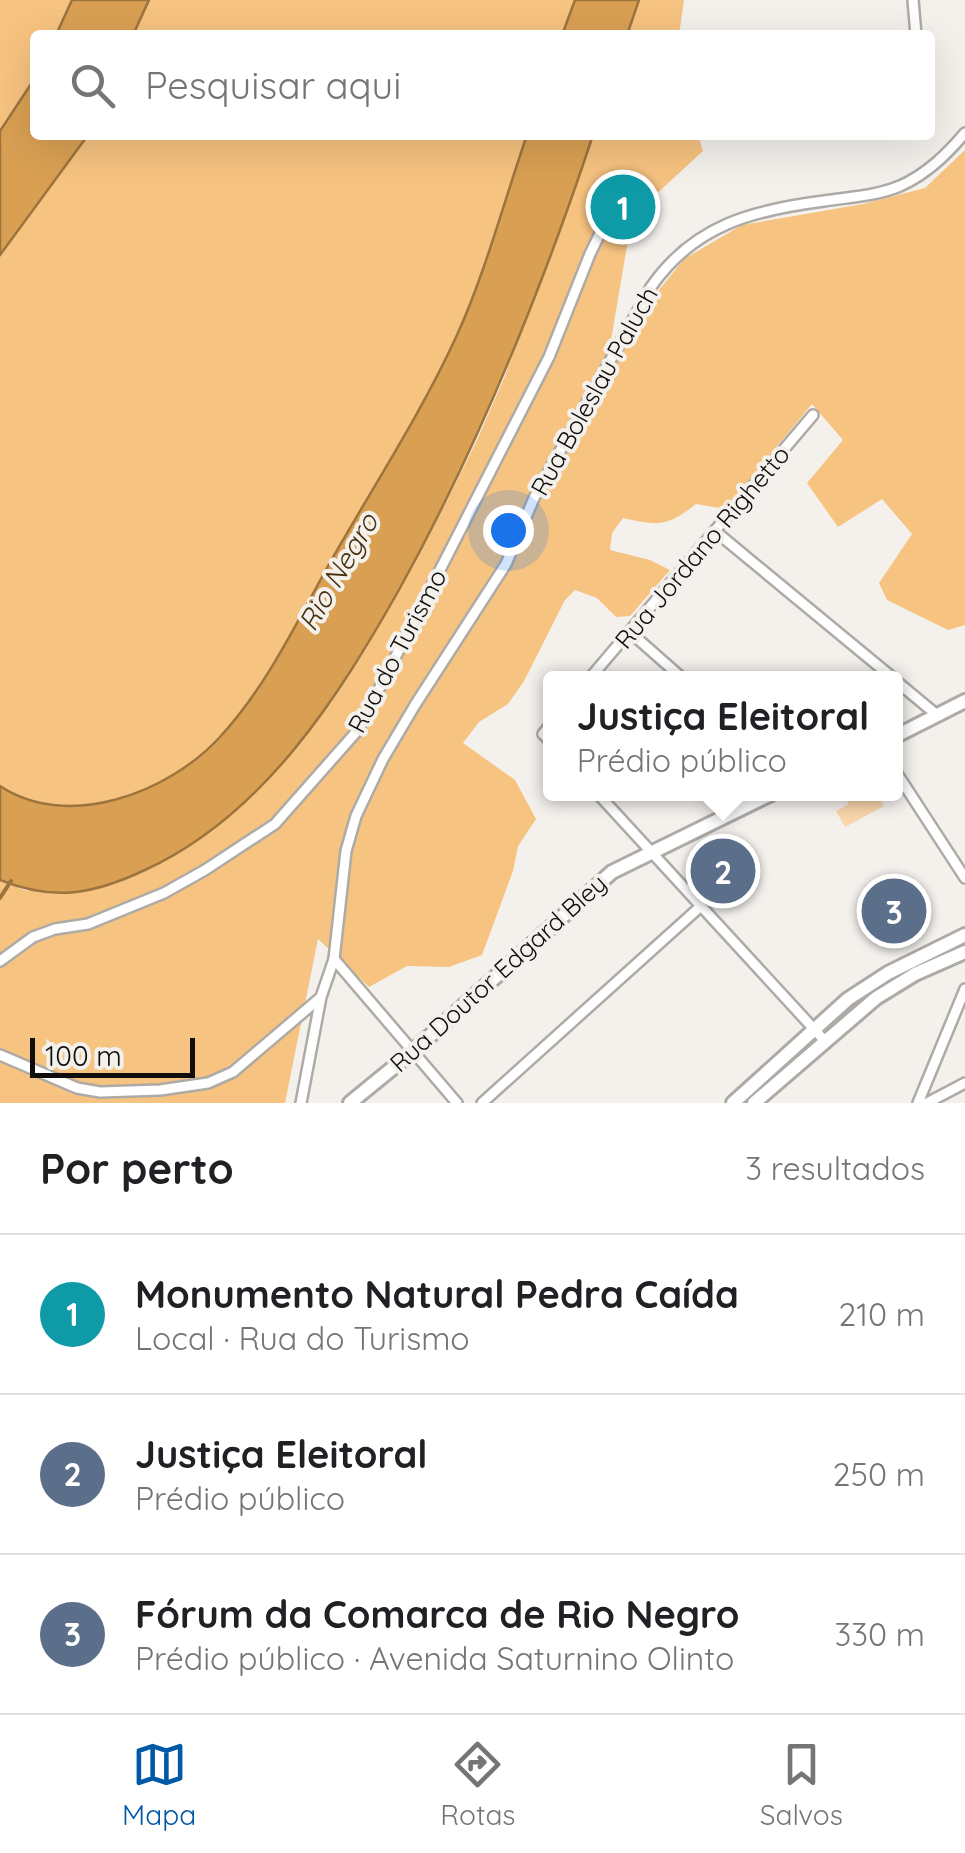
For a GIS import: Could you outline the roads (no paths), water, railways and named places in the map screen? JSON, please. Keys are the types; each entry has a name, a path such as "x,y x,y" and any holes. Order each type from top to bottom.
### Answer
{"street":[{"path":"913,0 916,30"},
{"name":"Rua Boleslau Paluch","path":"301,1103 321,997 334,959 346,852 367,790 415,705 506,564 534,498 651,286 688,245 747,216 900,186 926,172 965,132"},
{"name":"Rua do Turismo","path":"0,961 33,937 88,924 164,893 206,870 274,824 358,730 550,357 590,254 626,180"},
{"name":"Rua Jordano Righetto","path":"596,671 813,415"},
{"path":"715,531 883,671"},
{"path":"630,632 674,671"},
{"path":"903,687 937,715"},
{"path":"903,732 965,701"},
{"path":"903,783 965,878"},
{"path":"604,801 824,1040"},
{"name":"Rua Doutor Edgard Bley","path":"350,1103 612,872 757,801"},
{"path":"482,1103 701,906"},
{"path":"734,1103 865,987 965,935"},
{"path":"754,1103 824,1040 892,987 965,952"},
{"path":"334,959 457,1103"},
{"path":"918,1103 965,990"},
{"path":"0,1055 77,1088 100,1092 208,1084 233,1072 321,997"},
{"path":"927,1103 965,1083"}],"water":[{"path":"72,0 149,0 135,30 58,30"},
{"path":"575,0 639,0 629,30 564,30"},
{"path":"30,86 30,140 84,140 0,255 0,131"},
{"name":"Rio Negro","path":"525,140 591,140 530,309 457,478 351,671 294,750 226,818 188,847 145,870 108,885 74,892 38,891 0,880 0,786 27,799 56,805 116,799 173,775 198,758 236,719 279,655 412,423 477,286"}],"waterway":[{"path":"0,898 11,881"}],"place":[{"name":"Monumento Natural Pedra Caída","path":"623,207"},
{"name":"Justiça Eleitoral","path":"723,871"},
{"name":"Fórum da Comarca de Rio Negro","path":"894,911"}]}
